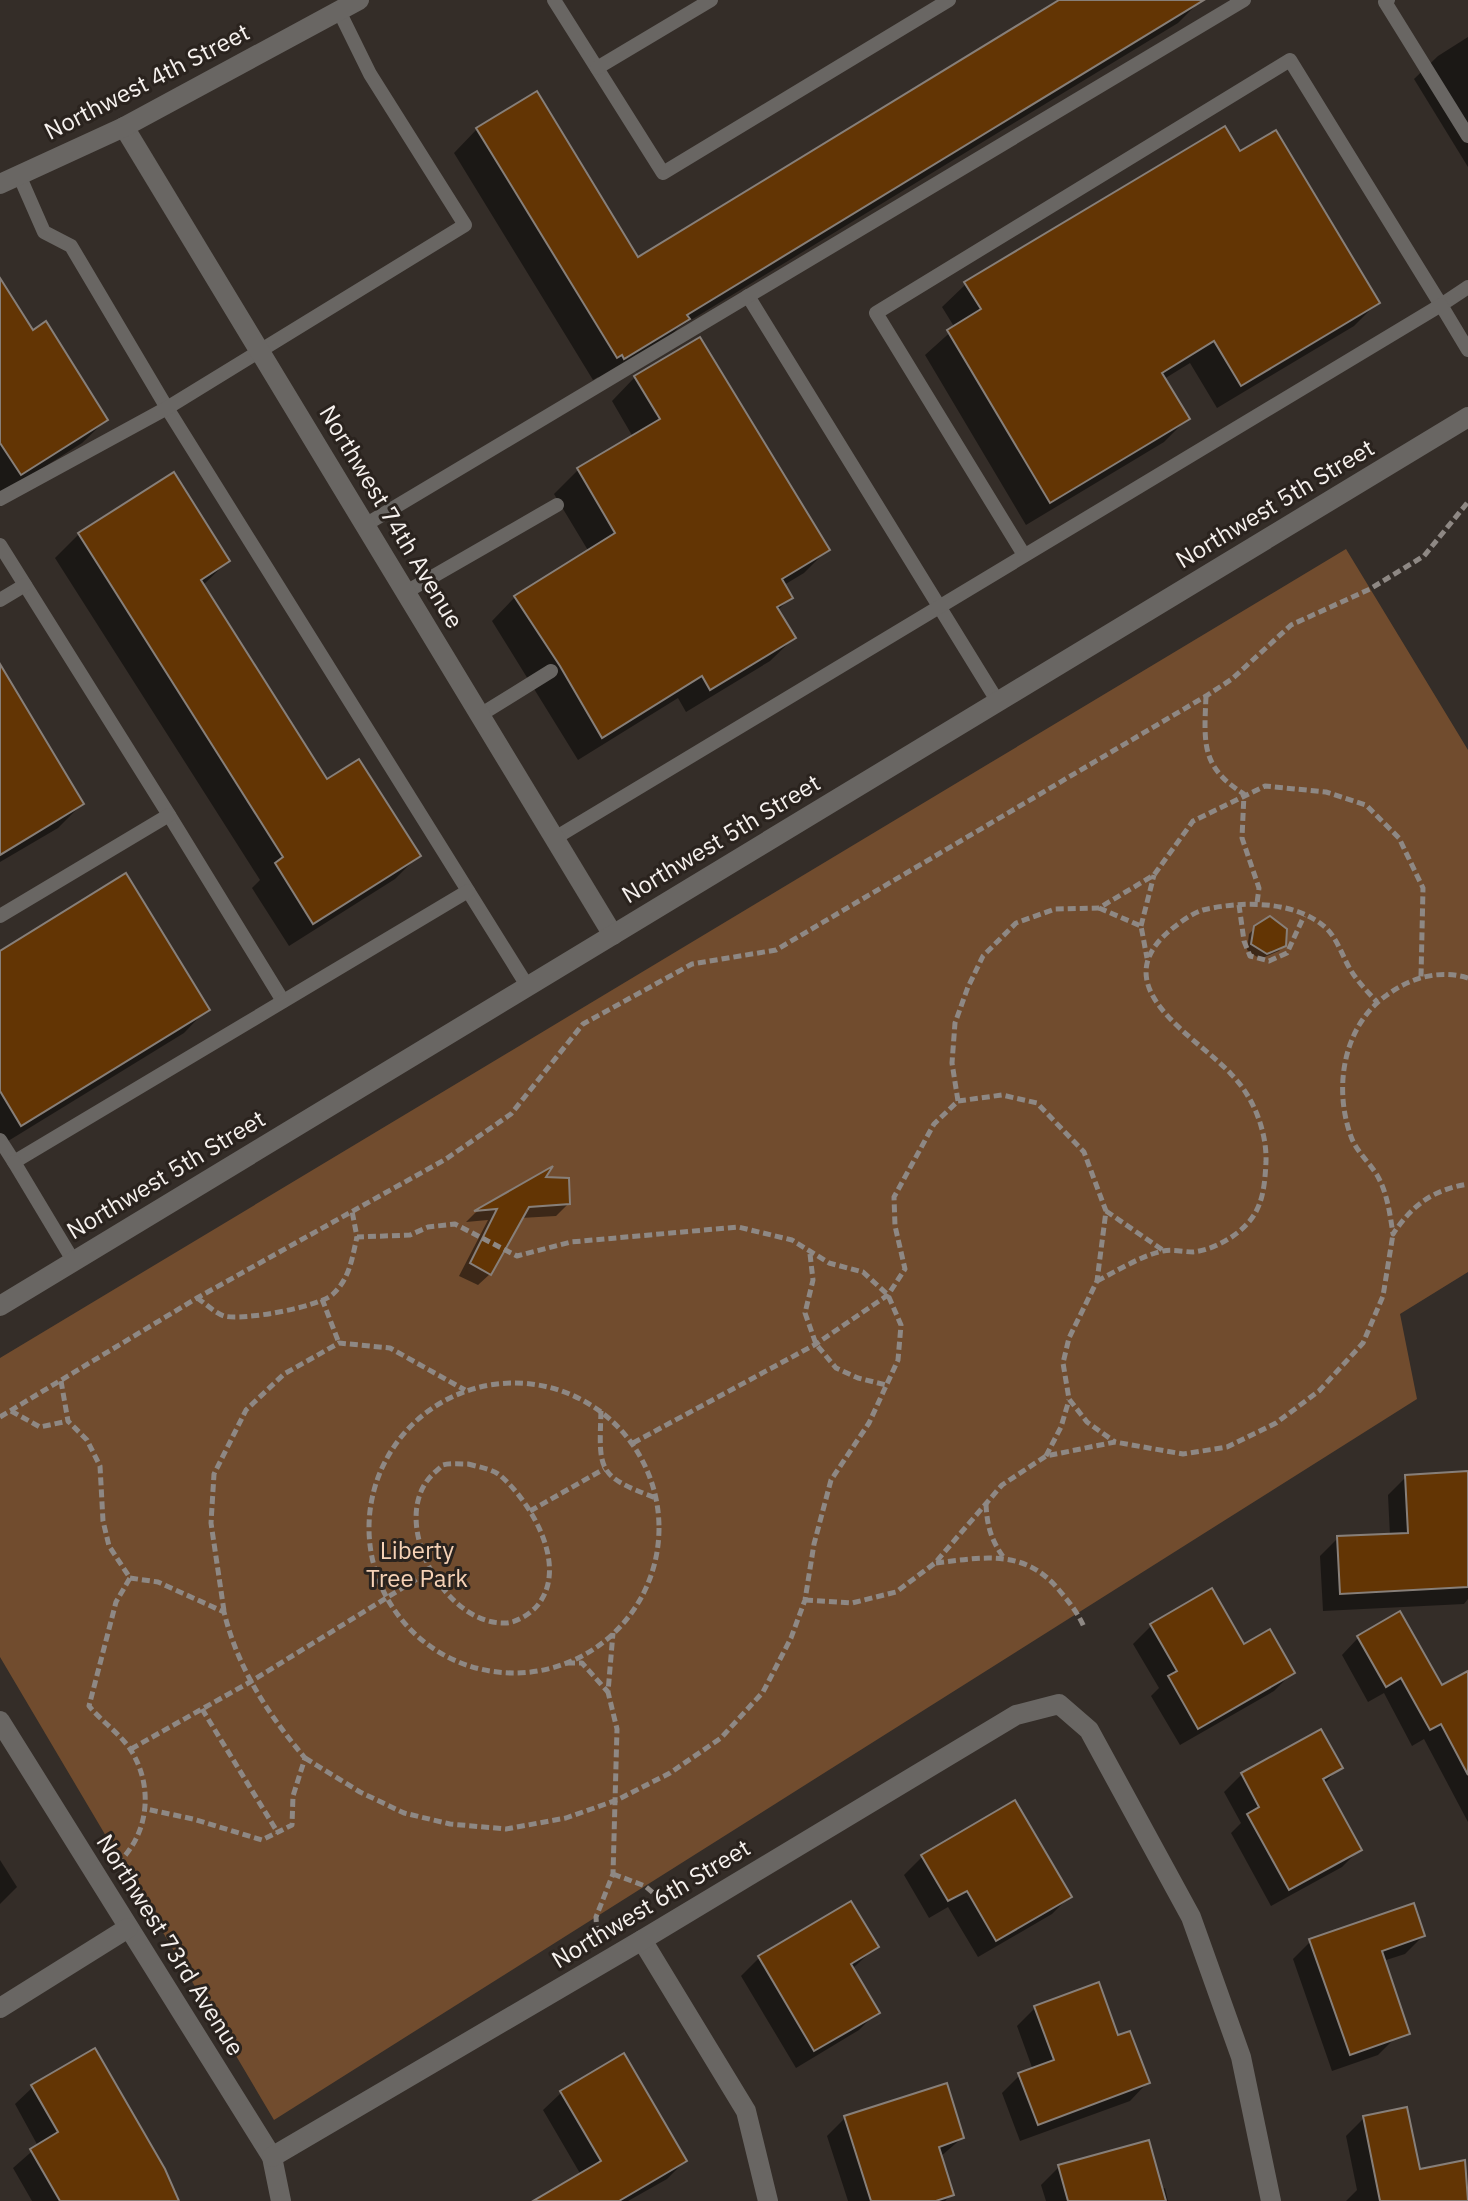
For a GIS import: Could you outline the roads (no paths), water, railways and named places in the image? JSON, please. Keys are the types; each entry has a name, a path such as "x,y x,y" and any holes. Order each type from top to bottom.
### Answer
{"street":[{"name":"Northwest 4th Street","path":"10,179 124,127 359,0"},
{"name":"Northwest 74th Avenue","path":"124,127 613,935"},
{"name":"Northwest 5th Street","path":"0,1306 1468,417"},
{"name":"Northwest 6th Street","path":"272,2157 642,1940 1016,1715 1059,1704 1089,1730 1191,1917 1241,2057 1271,2201"},
{"name":"Northwest 73rd Avenue","path":"0,1721 272,2157 281,2201"},
{"path":"0,2008 128,1928"},
{"path":"642,1940 746,2111 768,2201"}],"lane":[{"path":"554,0 663,173 949,0"},
{"path":"597,68 711,0"},
{"path":"365,525 1244,0"},
{"path":"1388,0 1385,2 1468,136"},
{"path":"0,499 167,408 465,225 370,74 339,11"},
{"path":"1024,555 876,313 1290,60 1468,350"},
{"path":"10,179 44,232 71,246 167,408 528,987"},
{"path":"555,838 1468,287"},
{"path":"748,296 998,702"},
{"path":"406,592 557,505"},
{"path":"0,545 283,1001"},
{"path":"0,600 25,585"},
{"path":"480,715 551,671"},
{"path":"0,916 169,815"},
{"path":"14,1162 468,891"},
{"path":"0,1140 74,1262"}],"park label":[{"name":"Liberty Tree Park","path":"417,1565"}]}
